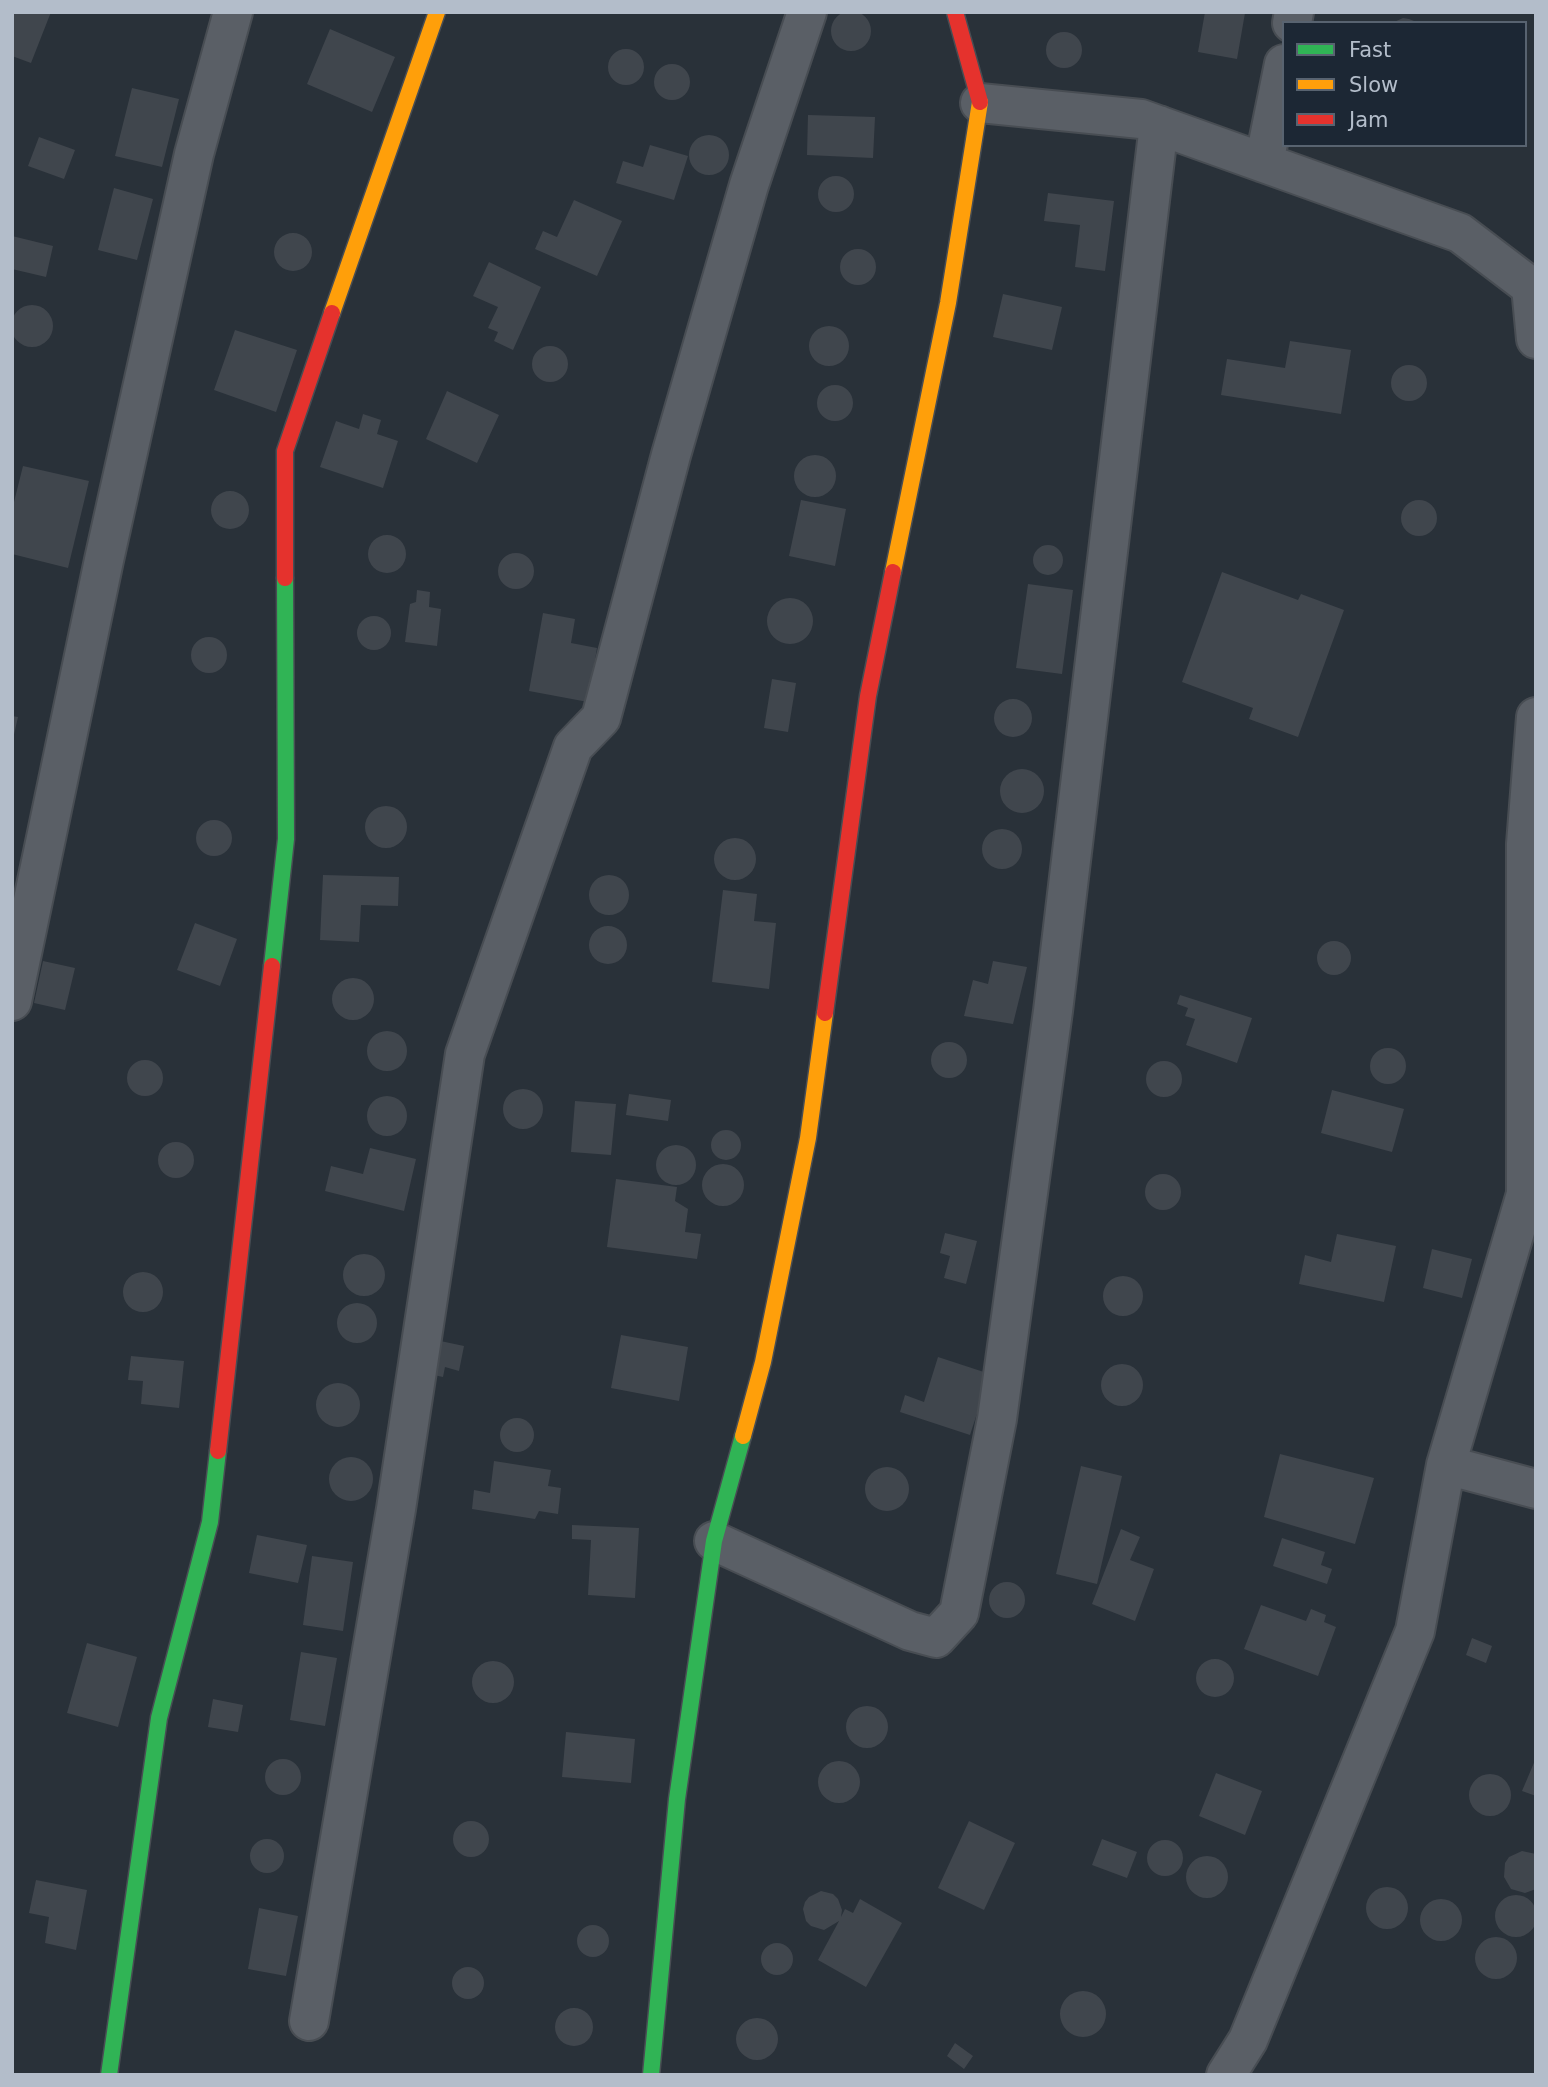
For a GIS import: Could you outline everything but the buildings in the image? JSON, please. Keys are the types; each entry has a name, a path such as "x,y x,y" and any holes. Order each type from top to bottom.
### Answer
{"street":[{"path":"12,1001 104,560 191,168 233,12"},
{"path":"109,2075 159,1718 211,1522 286,839 285,451 437,12"},
{"path":"309,2021 396,1509 465,1054 573,747 601,718 671,454 749,185 807,12"},
{"path":"651,2075 677,1799 714,1541 763,1362 808,1138 868,696 948,303 980,103 956,12"},
{"path":"1264,163 1282,74"},
{"path":"980,103 1141,118 1460,233 1531,287 1536,339"},
{"path":"714,1541 910,1631 936,1638 959,1613 996,1419 1053,1011 1159,125"},
{"path":"1226,2075 1248,2040 1415,1631 1446,1465 1526,1194 1526,844 1536,717"},
{"path":"1446,1465 1536,1489"}],"traffic: fast":[{"path":"272,966 286,839 285,578"},
{"path":"651,2075 677,1799 714,1541 743,1436"},
{"path":"109,2075 159,1718 210,1522 218,1451"}],"traffic: slow":[{"path":"332,313 437,12"},
{"path":"893,572 948,303 980,102"},
{"path":"743,1436 763,1362 808,1138 825,1013"}],"traffic: jam":[{"path":"955,12 980,102"},
{"path":"285,578 285,451 332,313"},
{"path":"825,1013 868,696 893,572"},
{"path":"218,1451 272,966"}]}
